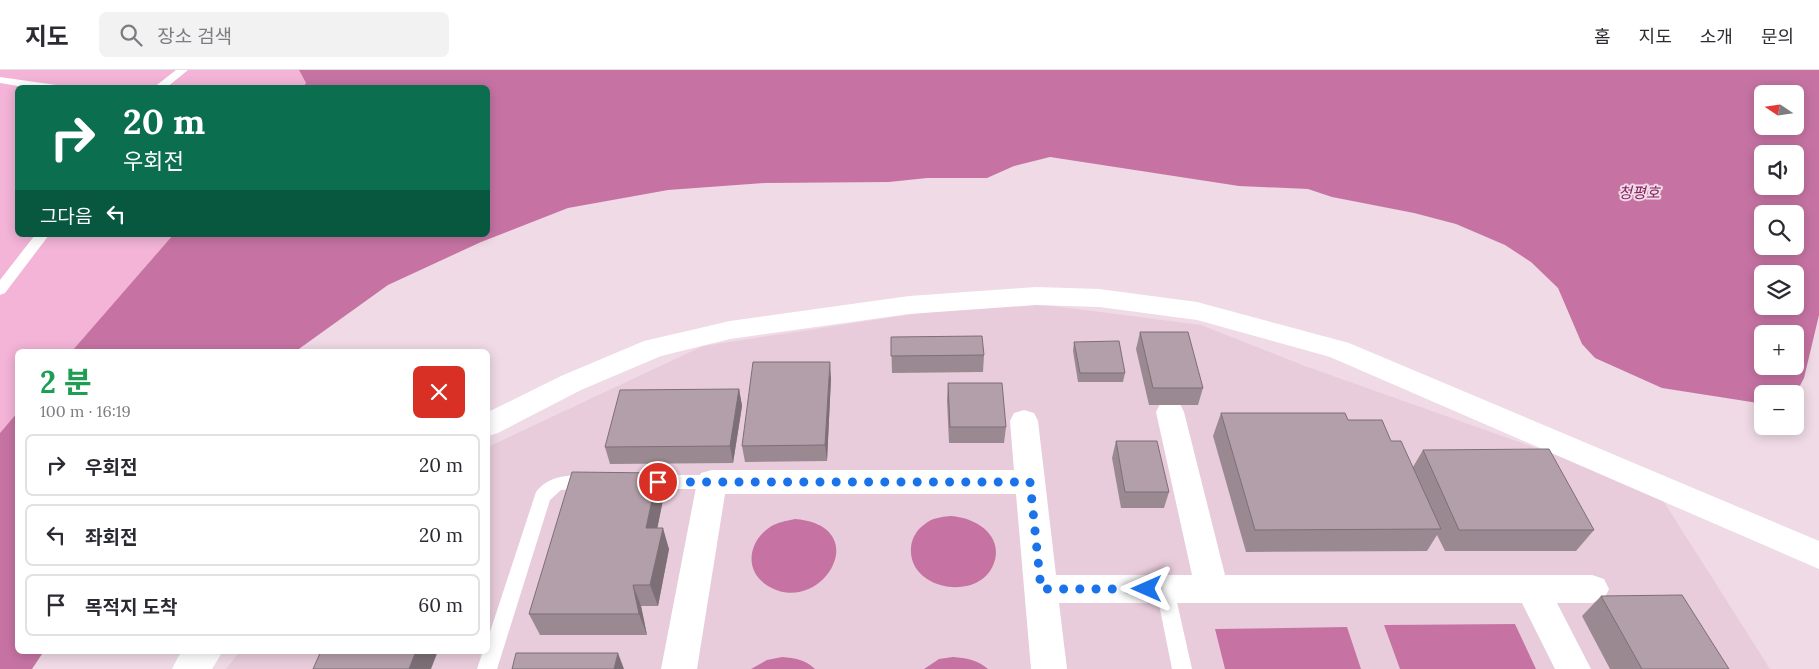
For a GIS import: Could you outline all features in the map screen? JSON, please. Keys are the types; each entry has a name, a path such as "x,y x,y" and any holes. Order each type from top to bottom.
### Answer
{"street":[{"path":"490,424 572,383 654,348 730,330 909,305 1036,296 1099,298 1197,311 1339,350 1819,555"},
{"path":"1170,412 1212,589"},
{"path":"1024,421 1049,669"},
{"path":"679,669 712,482 1030,482"},
{"path":"1041,589 1592,589"},
{"path":"1532,589 1573,669"},
{"path":"190,669 203,654"}],"lane":[{"path":"162,85 184,70"},
{"path":"0,80 35,85"},
{"path":"0,290 40,237"},
{"path":"487,669 542,497 546,490 555,484 567,482 606,482"},
{"path":"625,482 712,482"},
{"path":"1165,589 1182,669"}],"shaded area":[{"path":"0,70 299,70 306,83 304,85 15,85 15,237 171,237 74,349 15,349 15,415 0,433"},
{"path":"1007,300 1201,325 1305,366 1657,491 1770,669 226,669 238,654 490,654 490,446 703,346"}],"water":[{"name":"청평호","path":"299,70 1819,70 1819,315 1804,378 1800,385 1754,385 1754,402 1662,388 1595,358 1582,344 1558,288 1531,262 1505,245 1456,224 1414,213 1332,197 1308,189 1239,186 1050,157 1014,166 987,178 927,178 889,182 765,183 668,190 568,208 481,242 388,285 299,349 74,349 171,237 490,237 490,85 304,85 306,83"},
{"path":"15,415 15,654 42,654 32,669 0,669 0,433"},
{"path":"950,516 959,517 977,524 985,529 995,544 994,563 989,573 982,580 962,587 952,587 931,582 917,570 911,557 912,542 919,529 931,520"},
{"path":"795,519 820,525 833,537 836,553 831,568 820,582 804,591 785,592 765,584 758,578 754,571 752,555 757,540 770,527"},
{"path":"1515,624 1536,669 1400,669 1384,625"},
{"path":"1347,627 1361,669 1225,669 1215,629"},
{"path":"782,657 800,660 808,663 815,669 751,669 767,660"},
{"path":"953,657 972,660 988,669 924,669 939,659"}],"building":[{"path":"1140,332 1188,332 1203,388 1153,388"},
{"path":"982,336 984,355 891,356 891,337"},
{"path":"1119,341 1125,373 1080,373 1074,342"},
{"path":"753,362 830,362 825,445 742,446"},
{"path":"948,383 1002,383 1006,427 950,427"},
{"path":"739,389 730,446 605,447 620,390"},
{"path":"1221,413 1345,413 1348,420 1382,420 1391,441 1401,441 1441,529 1255,530"},
{"path":"1116,441 1157,441 1169,492 1125,492"},
{"path":"1549,449 1594,530 1459,530 1423,450"},
{"path":"572,472 658,473 646,528 663,528 650,585 633,585 639,614 529,614"},
{"path":"1682,595 1729,669 1642,669 1601,596"},
{"path":"516,653 618,653 614,669 512,669"},
{"path":"320,654 415,654 409,669 313,669"}],"route":[{"path":"658,482 1030,482 1041,589 1147,589"}]}
